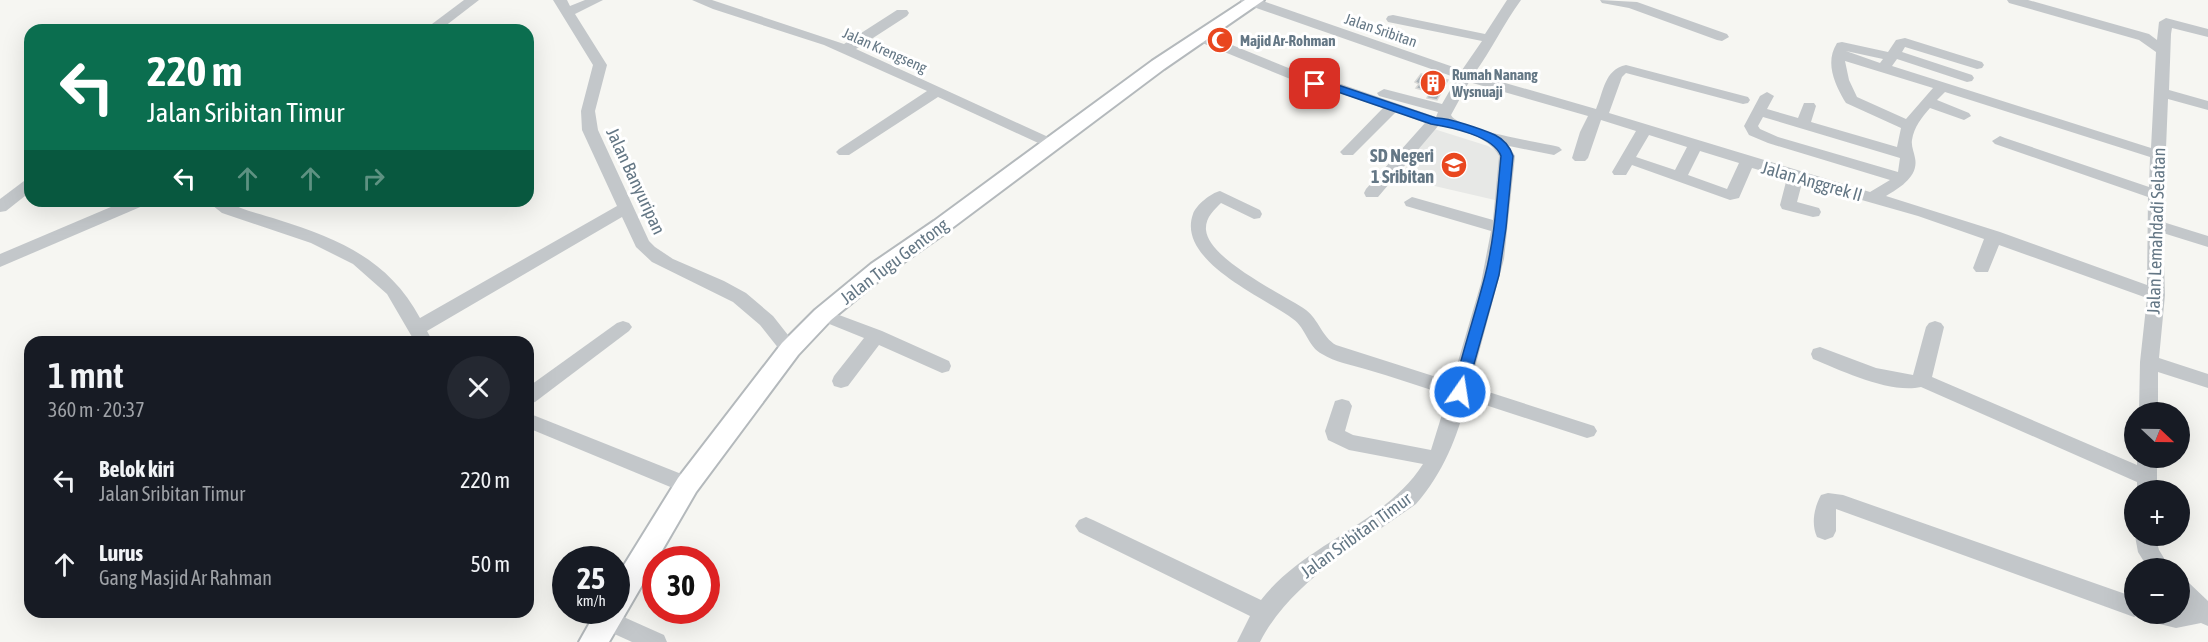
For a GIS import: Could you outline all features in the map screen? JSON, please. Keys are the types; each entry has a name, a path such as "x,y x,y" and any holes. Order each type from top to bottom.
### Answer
{"main road":[{"name":"Jalan Tugu Gentong","path":"630,580 687,485 790,349 823,315 879,268 1052,144 1158,64 1252,1"}],"street":[{"path":"439,24 472,0"},
{"path":"564,6 596,0"},
{"name":"Jalan Krengseng","path":"699,0 739,15 799,31 846,49 1052,144"},
{"path":"1372,193 1442,117 1465,76 1479,58 1514,0"},
{"path":"1607,0 1632,5 1722,37"},
{"path":"2014,0 2144,37 2163,50"},
{"name":"Jalan Sribitan","path":"1252,1 1465,76"},
{"name":"Jalan Banyuripan","path":"564,6 600,65 588,111 590,130 642,243 650,254 719,285 750,304 768,320 790,349"},
{"path":"1407,10 1492,33"},
{"path":"846,49 902,13"},
{"path":"1393,19 1492,33"},
{"name":"Jalan Lemahdadi Selatan","path":"2148,402 2149,363 2156,295 2155,225 2166,22 2208,33"},
{"path":"1200,36 1315,84 1374,95 1442,117 1455,126 1492,138 1554,150"},
{"path":"1890,60 1901,43 1911,43 1979,61 1958,92"},
{"path":"1910,126 1851,100 1842,81 1838,54 1890,60 1967,78"},
{"path":"1890,60 1941,88 1995,104 2042,111 2159,155"},
{"path":"1580,158 1590,124 1596,114 1602,111 1619,71 1626,69 1743,100"},
{"name":"Jalan Anggrek II","path":"1465,76 1596,114 1763,167 1932,214 2156,295"},
{"path":"1353,84 1392,108 1442,117"},
{"path":"1871,198 1900,178 1908,166 1904,142 1910,126 1941,88"},
{"path":"844,153 937,91"},
{"path":"1995,104 2004,91"},
{"path":"2162,93 2208,106"},
{"path":"1767,96 1750,129 1754,132 1773,140 1900,178"},
{"path":"1928,102 1964,116"},
{"path":"1803,124 1809,106"},
{"path":"1348,152 1392,108"},
{"path":"1758,111 1907,155"},
{"path":"1850,138 1856,122"},
{"path":"1644,130 1624,165 1679,178 1730,195 1733,194 1747,162"},
{"name":"Jalan Sribitan Timur","path":"1248,642 1264,612 1275,597 1292,581 1388,514 1424,484 1436,459 1460,391 1470,345 1492,275 1500,228 1507,156 1504,149 1492,138"},
{"path":"1763,167 1773,140"},
{"path":"2000,141 2157,195"},
{"path":"1679,178 1695,146"},
{"path":"1796,176 1788,205 1813,212"},
{"path":"0,207 24,188"},
{"path":"1254,214 1220,196 1209,204 1200,216 1198,226 1200,241 1236,276 1307,320 1327,349 1587,432"},
{"path":"1412,202 1500,228"},
{"path":"0,261 126,207"},
{"path":"224,207 332,245 359,262 393,289 420,336 626,207"},
{"path":"2155,225 2208,242"},
{"path":"1982,268 1994,236"},
{"path":"823,315 942,366"},
{"path":"534,393 623,327"},
{"path":"1923,380 1935,327"},
{"path":"841,381 876,336"},
{"path":"1820,354 1856,369 1909,383 1923,380 2138,480"},
{"path":"2149,363 2208,381"},
{"path":"1342,406 1335,431 1335,435 1340,438 1349,442 1436,459"},
{"path":"534,422 687,485"},
{"path":"1826,531 1824,513 1828,501 1836,501 2124,603"},
{"path":"1086,526 1264,612"},
{"path":"2190,599 2206,615"},
{"path":"2190,617 2206,615"},
{"path":"618,624 656,642"}],"shaded area":[{"name":"SD Negeri 1 Sribitan","path":"1434,129 1488,146 1501,155 1495,200 1400,178 1414,154"}],"building":[{"name":"Rumah Nanang Wysnuaji","path":"1421,74 1448,80 1437,100 1427,98 1430,92 1416,88 1419,84 1415,82"}],"place":[{"name":"Majid Ar-Rohman","path":"1220,40"},
{"name":"Rumah Nanang Wysnuaji","path":"1433,83"},
{"name":"SD Negeri 1 Sribitan","path":"1454,165"}],"route":[{"path":"1315,84 1338,88 1436,122 1445,121 1492,138 1504,149 1507,156 1500,228 1492,275 1470,345 1460,392"}]}
